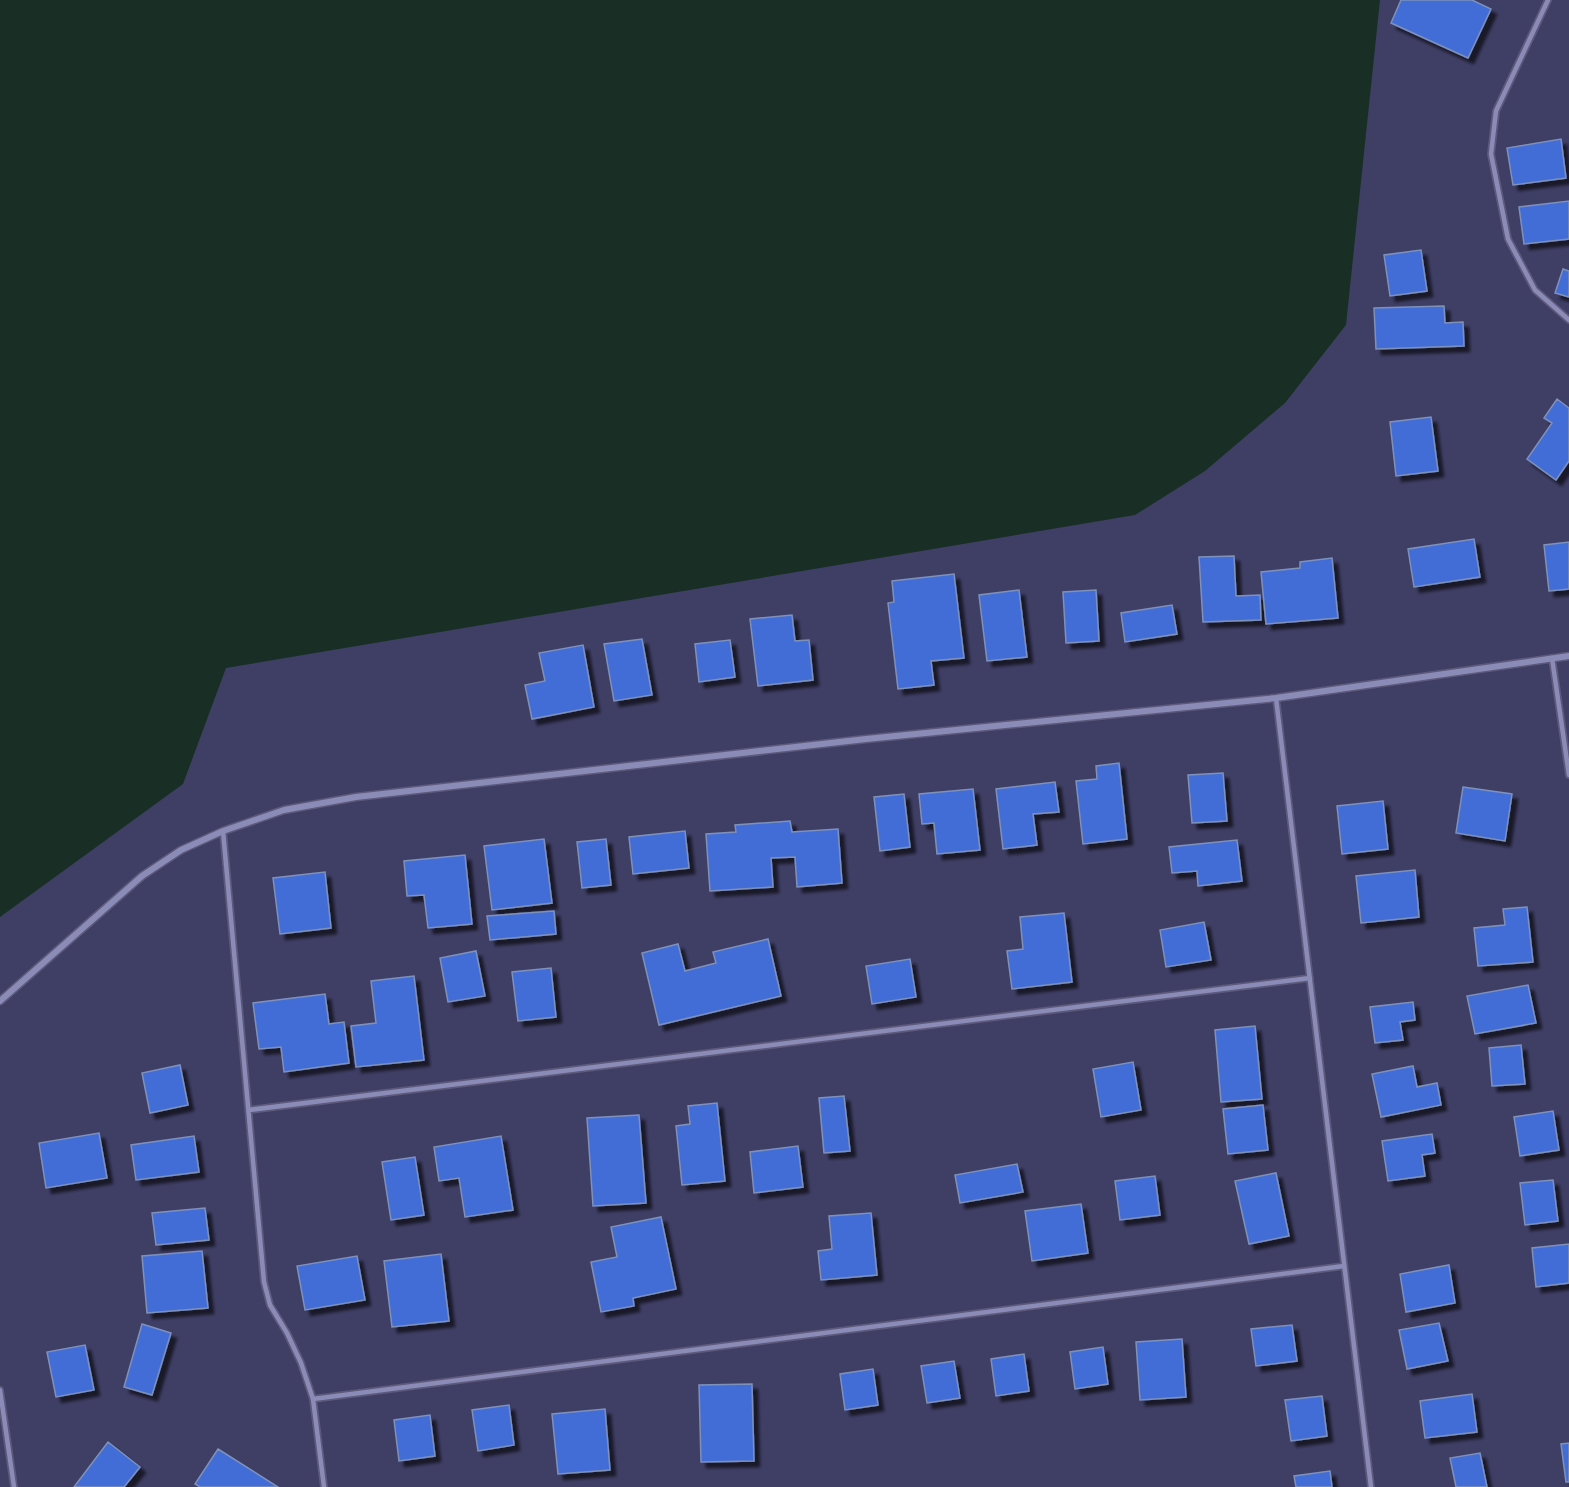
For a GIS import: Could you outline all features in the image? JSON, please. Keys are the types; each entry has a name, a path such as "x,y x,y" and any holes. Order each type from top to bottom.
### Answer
{"street":[{"path":"0,1001 142,876 181,850 223,831 284,810 356,797 866,739 1276,698 1569,656"}],"lane":[{"path":"1548,0 1496,111 1491,154 1508,238 1535,290 1569,320"},
{"path":"1552,658 1569,775"},
{"path":"1276,698 1371,1487"},
{"path":"223,831 264,1282 270,1305 296,1353 313,1399 324,1487"},
{"path":"249,1110 1310,978"},
{"path":"313,1399 1344,1266"},
{"path":"0,1390 14,1487"}],"shaded area":[{"path":"0,0 1380,0 1346,325 1285,403 1205,471 1135,515 226,668 183,784 0,917"}],"building":[{"path":"1401,0 1472,0 1491,9 1468,58 1391,23"},
{"path":"1561,139 1566,178 1513,185 1507,148"},
{"path":"1569,201 1569,239 1524,244 1519,207"},
{"path":"1421,250 1427,291 1390,296 1384,255"},
{"path":"1563,269 1569,271 1569,297 1555,293"},
{"path":"1444,306 1445,323 1463,322 1464,346 1376,349 1374,308"},
{"path":"1557,399 1569,408 1569,461 1556,480 1527,459 1552,423 1544,418"},
{"path":"1431,417 1438,471 1396,476 1390,422"},
{"path":"1474,539 1480,577 1414,587 1408,549"},
{"path":"1569,542 1569,589 1549,591 1544,545"},
{"path":"1234,556 1236,596 1260,595 1261,620 1203,622 1199,557"},
{"path":"1332,558 1338,618 1266,624 1261,572 1300,568 1300,562"},
{"path":"954,574 964,658 931,661 934,685 898,689 888,603 894,602 892,581"},
{"path":"1019,590 1027,657 987,661 979,595"},
{"path":"1096,590 1099,641 1066,643 1063,592"},
{"path":"1172,605 1177,634 1125,642 1121,613"},
{"path":"792,615 795,641 809,640 813,680 758,686 750,619"},
{"path":"642,639 652,695 614,701 604,644"},
{"path":"730,640 735,677 699,682 695,644"},
{"path":"583,645 594,707 532,719 525,685 545,681 539,653"},
{"path":"1119,763 1127,839 1083,844 1076,781 1097,779 1096,766"},
{"path":"1223,773 1227,821 1192,823 1188,775"},
{"path":"1055,782 1059,812 1033,814 1037,845 1003,849 996,789"},
{"path":"1463,787 1512,794 1505,841 1456,833"},
{"path":"973,789 980,850 937,854 934,823 922,824 919,794"},
{"path":"904,794 910,847 880,851 874,797"},
{"path":"1383,801 1388,849 1342,854 1337,806"},
{"path":"790,821 792,832 838,829 842,883 797,887 795,857 771,858 773,887 710,891 706,834 736,832 735,825"},
{"path":"685,831 689,868 633,874 629,837"},
{"path":"544,839 552,903 492,910 484,846"},
{"path":"606,839 611,885 582,888 577,842"},
{"path":"1237,840 1242,881 1198,886 1197,871 1172,873 1169,847"},
{"path":"465,855 472,924 428,928 424,895 407,896 404,861"},
{"path":"1415,870 1419,917 1361,923 1356,876"},
{"path":"325,872 331,928 280,934 273,878"},
{"path":"1527,907 1533,962 1478,966 1474,928 1505,925 1503,909"},
{"path":"554,911 556,934 490,940 487,916"},
{"path":"1064,913 1072,982 1012,989 1007,951 1023,949 1020,917"},
{"path":"1204,922 1211,960 1166,967 1160,930"},
{"path":"768,939 781,996 659,1025 642,953 678,944 685,971 716,963 713,952"},
{"path":"476,951 485,996 448,1002 440,958"},
{"path":"910,959 916,997 872,1004 866,966"},
{"path":"551,968 556,1017 518,1021 512,972"},
{"path":"414,976 424,1060 356,1067 351,1026 376,1023 371,981"},
{"path":"1528,985 1536,1023 1475,1034 1467,996"},
{"path":"325,994 329,1024 344,1022 349,1063 284,1072 281,1047 259,1049 253,1003"},
{"path":"1413,1002 1415,1020 1400,1022 1403,1040 1375,1043 1370,1007"},
{"path":"1255,1026 1262,1099 1221,1102 1215,1030"},
{"path":"1521,1045 1525,1084 1492,1086 1489,1048"},
{"path":"1133,1062 1141,1110 1101,1117 1093,1069"},
{"path":"180,1065 188,1105 150,1113 142,1073"},
{"path":"1413,1066 1417,1087 1437,1083 1441,1105 1381,1117 1372,1074"},
{"path":"844,1096 850,1151 824,1153 819,1098"},
{"path":"717,1103 725,1181 682,1185 676,1126 690,1124 688,1106"},
{"path":"1263,1105 1268,1150 1228,1154 1223,1109"},
{"path":"1553,1111 1559,1150 1520,1156 1514,1117"},
{"path":"639,1115 646,1203 593,1206 587,1118"},
{"path":"99,1133 107,1178 46,1188 39,1143"},
{"path":"1432,1134 1435,1153 1422,1155 1425,1176 1388,1181 1382,1141"},
{"path":"194,1136 199,1172 136,1180 131,1145"},
{"path":"501,1136 513,1210 465,1217 459,1178 439,1181 434,1147"},
{"path":"798,1146 803,1187 754,1193 750,1152"},
{"path":"415,1157 424,1215 391,1220 382,1162"},
{"path":"1017,1164 1023,1192 960,1203 955,1175"},
{"path":"1276,1173 1289,1236 1249,1244 1235,1181"},
{"path":"1155,1176 1160,1215 1120,1220 1115,1181"},
{"path":"1553,1180 1558,1221 1525,1225 1520,1183"},
{"path":"1081,1204 1088,1253 1032,1261 1025,1211"},
{"path":"205,1208 209,1240 156,1245 152,1213"},
{"path":"871,1213 877,1275 821,1280 818,1251 832,1249 829,1216"},
{"path":"661,1217 676,1289 633,1298 634,1306 601,1312 591,1262 617,1257 611,1227"},
{"path":"1569,1244 1569,1283 1536,1287 1532,1248"},
{"path":"202,1251 208,1308 147,1313 142,1256"},
{"path":"441,1254 449,1321 392,1327 384,1261"},
{"path":"357,1256 365,1300 305,1310 297,1266"},
{"path":"1449,1265 1455,1303 1406,1312 1400,1274"},
{"path":"1439,1323 1448,1361 1407,1369 1399,1330"},
{"path":"142,1324 171,1333 152,1395 124,1387"},
{"path":"1292,1325 1297,1361 1256,1366 1251,1329"},
{"path":"1182,1339 1186,1397 1140,1400 1136,1342"},
{"path":"85,1345 94,1390 56,1397 47,1352"},
{"path":"1103,1347 1108,1384 1075,1389 1070,1352"},
{"path":"1024,1354 1029,1391 996,1396 991,1359"},
{"path":"954,1361 960,1398 927,1403 921,1366"},
{"path":"873,1369 878,1405 845,1410 840,1374"},
{"path":"752,1384 754,1461 701,1462 699,1385"},
{"path":"1472,1394 1477,1432 1425,1438 1420,1401"},
{"path":"1322,1396 1327,1436 1291,1441 1285,1400"},
{"path":"509,1405 514,1445 478,1451 472,1410"},
{"path":"605,1409 610,1470 558,1474 552,1414"},
{"path":"430,1415 435,1456 399,1461 394,1420"},
{"path":"108,1442 140,1467 124,1487 74,1487"},
{"path":"1569,1443 1569,1482 1566,1482 1561,1444"},
{"path":"218,1449 278,1487 200,1487 195,1484"},
{"path":"1480,1453 1487,1487 1456,1487 1450,1458"},
{"path":"1330,1471 1332,1487 1296,1487 1294,1476"}]}
